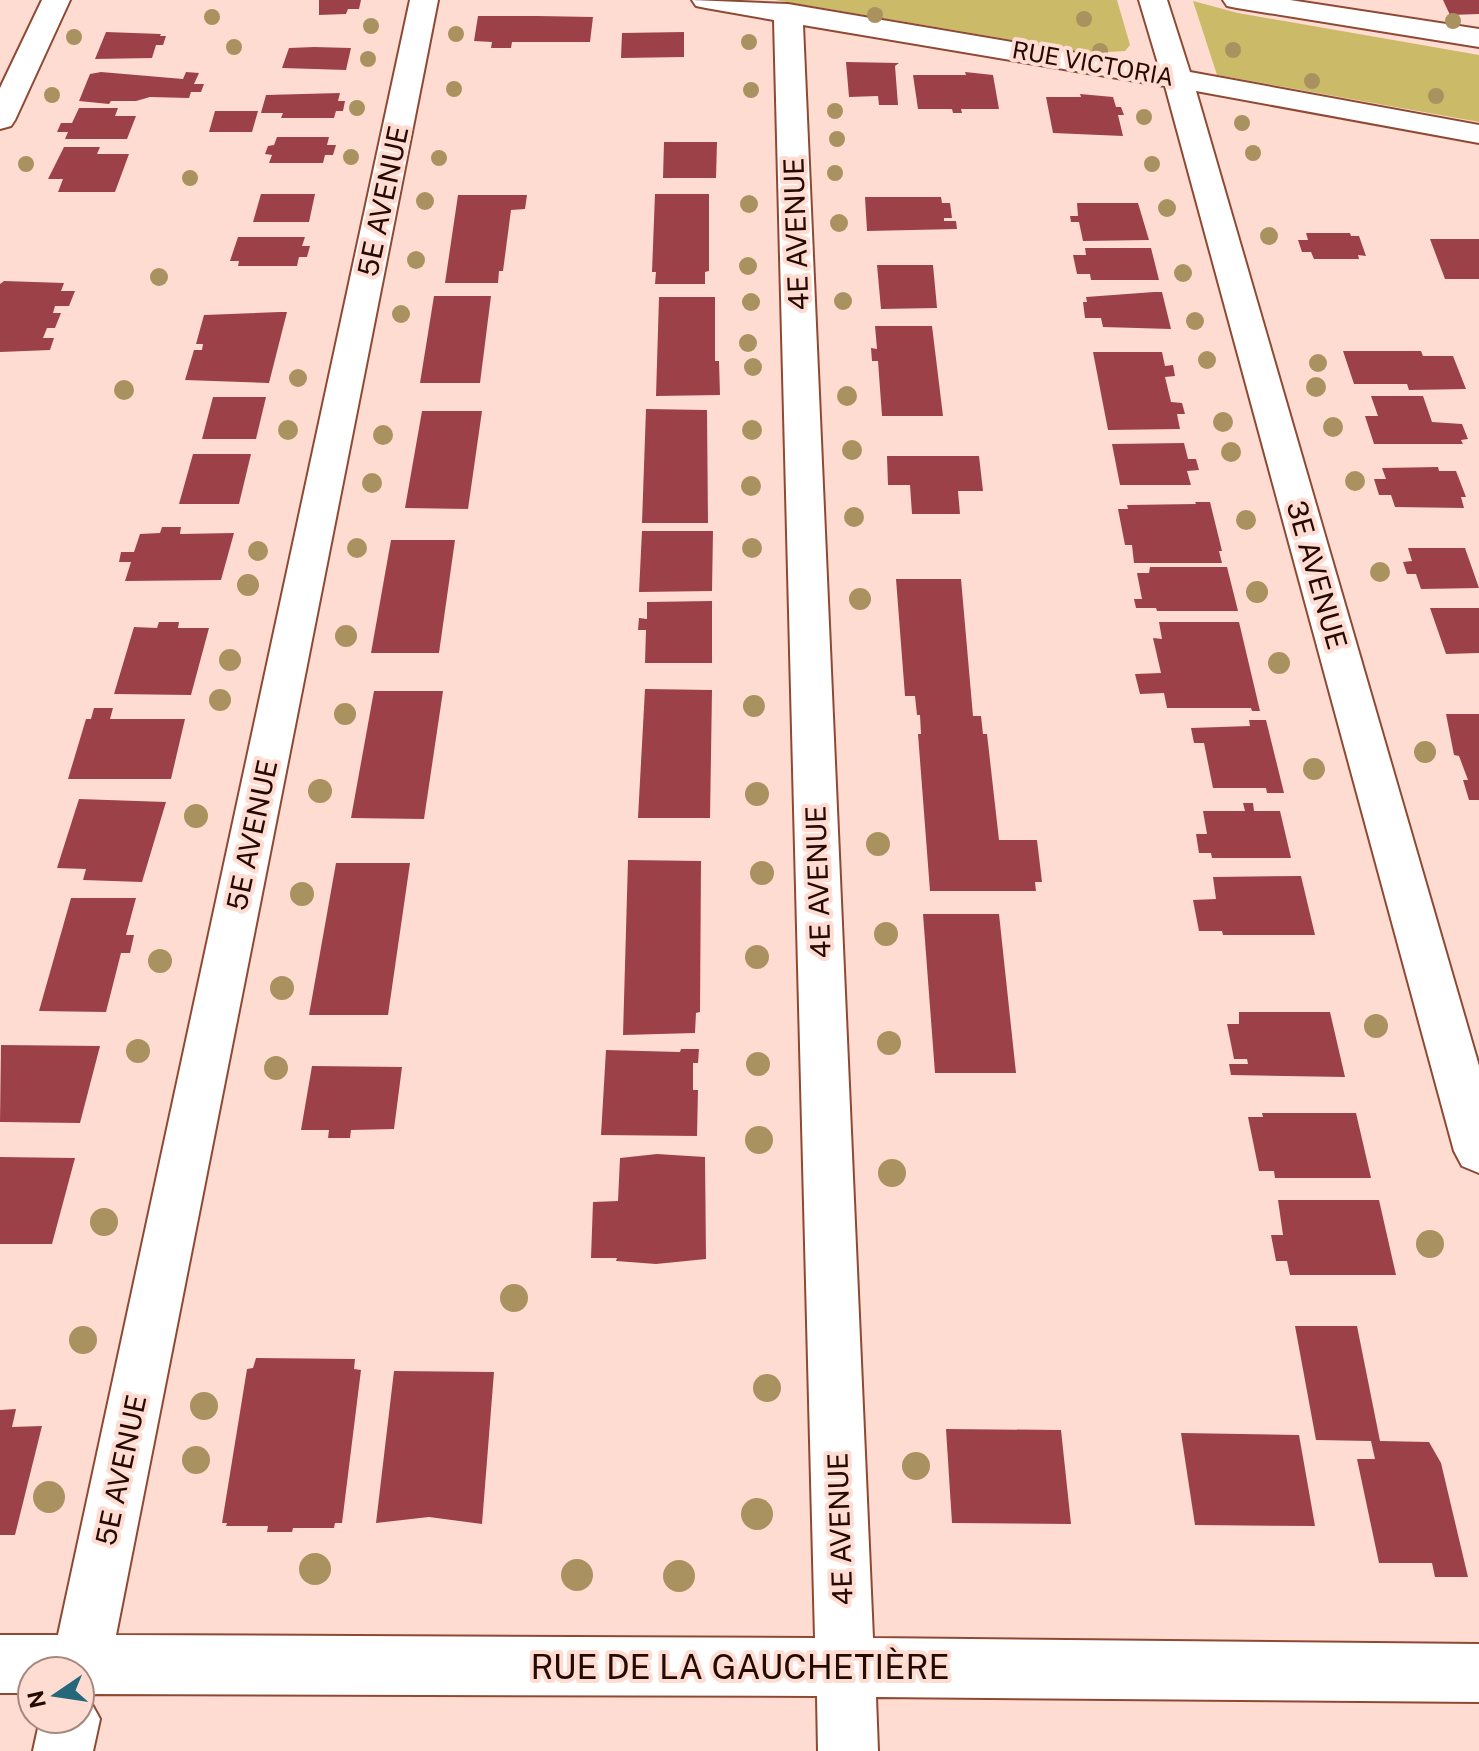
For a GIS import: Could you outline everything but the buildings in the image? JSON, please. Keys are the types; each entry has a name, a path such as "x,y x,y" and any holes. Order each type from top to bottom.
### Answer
{"street":[{"path":"0,120 56,0"},
{"name":"5E AVENUE","path":"83,1655 424,0"},
{"name":"RUE VICTORIA","path":"706,0 1178,79 1479,134"},
{"name":"3E AVENUE","path":"1153,0 1178,79 1479,1151"},
{"path":"1237,0 1479,38"},
{"name":"4E AVENUE","path":"788,12 848,1751"},
{"name":"RUE DE LA GAUCHETIÈRE","path":"96,1685 844,1667 1479,1673"}],"shaded area":[{"path":"775,0 1117,0 1130,45 1125,51 1108,52 1106,56"},
{"path":"1193,1 1238,13 1479,55 1479,122 1217,75"}]}
